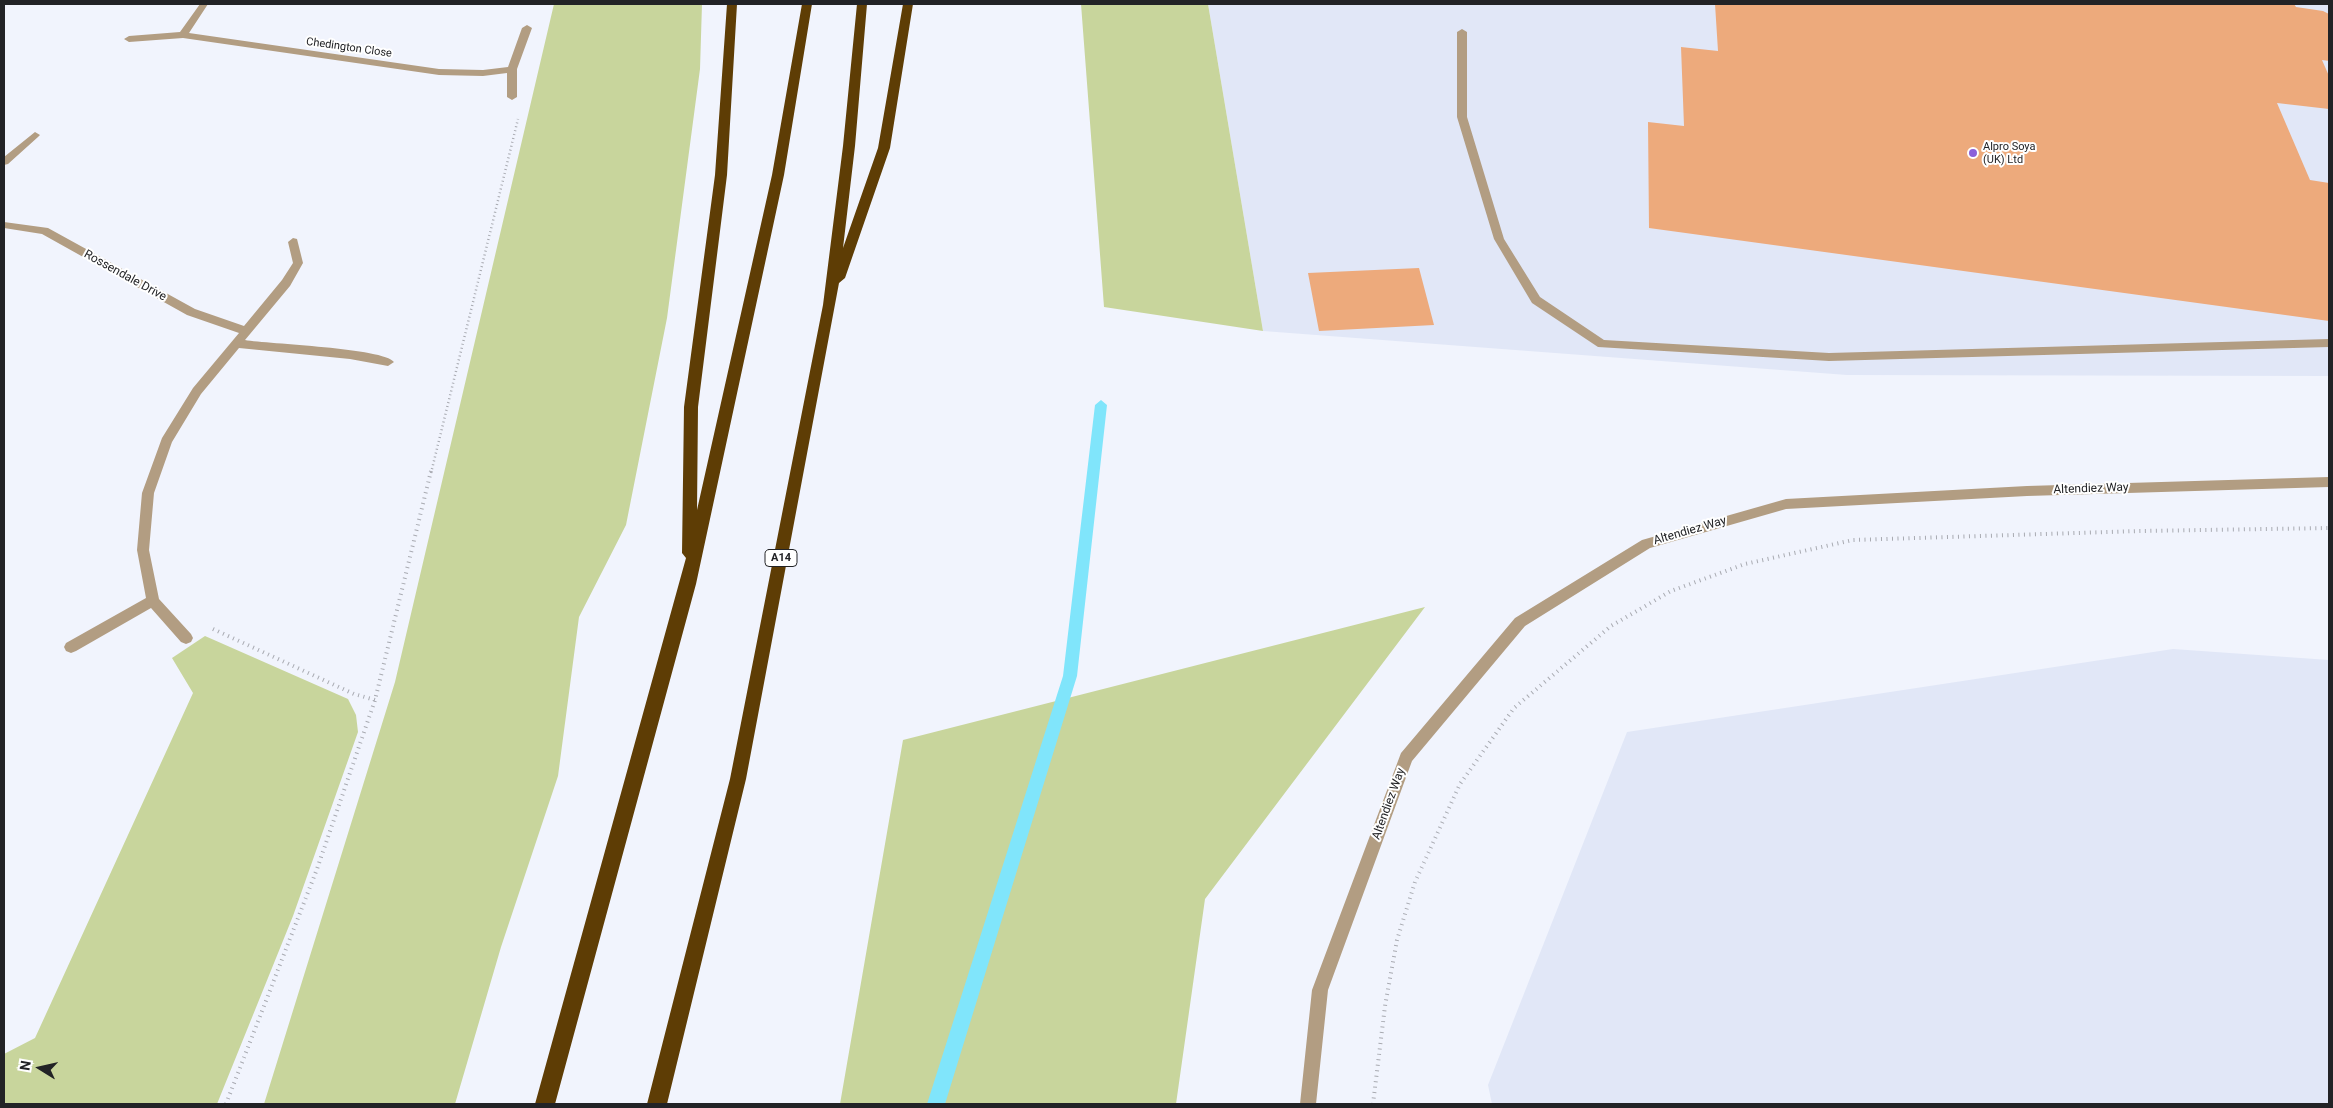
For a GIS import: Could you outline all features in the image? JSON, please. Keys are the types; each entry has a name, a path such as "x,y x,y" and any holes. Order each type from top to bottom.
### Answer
{"highway":[{"path":"688,584 690,407 721,175 732,4"},
{"path":"546,1104 688,584 778,175 807,4"},
{"name":"A14","path":"657,1104 738,779 830,305 849,146 862,4"},
{"path":"830,305 884,148 908,4"}],"street":[{"path":"183,35 204,4"},
{"path":"512,97 512,69 527,28"},
{"path":"1462,32 1462,116 1499,239 1536,300 1602,344 1829,357 2329,343"},
{"name":"Chedington Close","path":"130,39 183,35 439,72 483,73 512,69"},
{"path":"4,162 35,135"},
{"name":"Rossendale Drive","path":"4,225 44,231 191,312 245,331"},
{"path":"186,638 153,601 143,550 148,493 166,441 197,391 286,283 298,263 293,242"},
{"path":"236,343 258,347 359,354 388,362"},
{"name":"Altendiez Way","path":"1308,1104 1320,990 1406,758 1520,622 1646,544 1786,504 2027,491 2329,482"},
{"path":"71,647 153,601"}],"path":[{"path":"226,1104 317,869 375,700 519,114"},
{"path":"1373,1104 1385,1006 1397,940 1415,882 1460,784 1514,708 1611,626 1671,591 1745,564 1853,540 2140,531 2329,528"},
{"path":"186,638 208,627 354,694 375,700"}],"shaded area":[{"path":"1208,4 2329,4 2329,376 1847,375 1263,331"},
{"path":"2173,649 2329,660 2329,1104 1492,1104 1488,1085 1627,732"}],"green space":[{"path":"554,4 702,4 700,69 667,318 626,525 579,617 558,776 501,947 455,1104 264,1104 395,682"},
{"path":"1081,4 1208,4 1263,331 1104,307"},
{"path":"1425,607 1205,899 1176,1104 840,1104 903,740"},
{"path":"205,636 348,699 356,715 358,732 293,916 217,1104 4,1104 4,1054 35,1038 193,693 172,658"}],"building":[{"name":"Alpro Soya (UK) Ltd","path":"1715,4 2294,4 2296,7 2323,11 2329,14 2329,61 2322,60 2329,76 2329,109 2277,103 2310,180 2329,183 2329,321 1649,228 1648,122 1684,126 1681,47 1718,51"},
{"path":"1419,268 1434,325 1319,331 1308,273"}],"waterway":[{"path":"936,1104 1070,676 1101,405"}],"place":[{"name":"Alpro Soya (UK) Ltd","path":"1973,153"}]}
